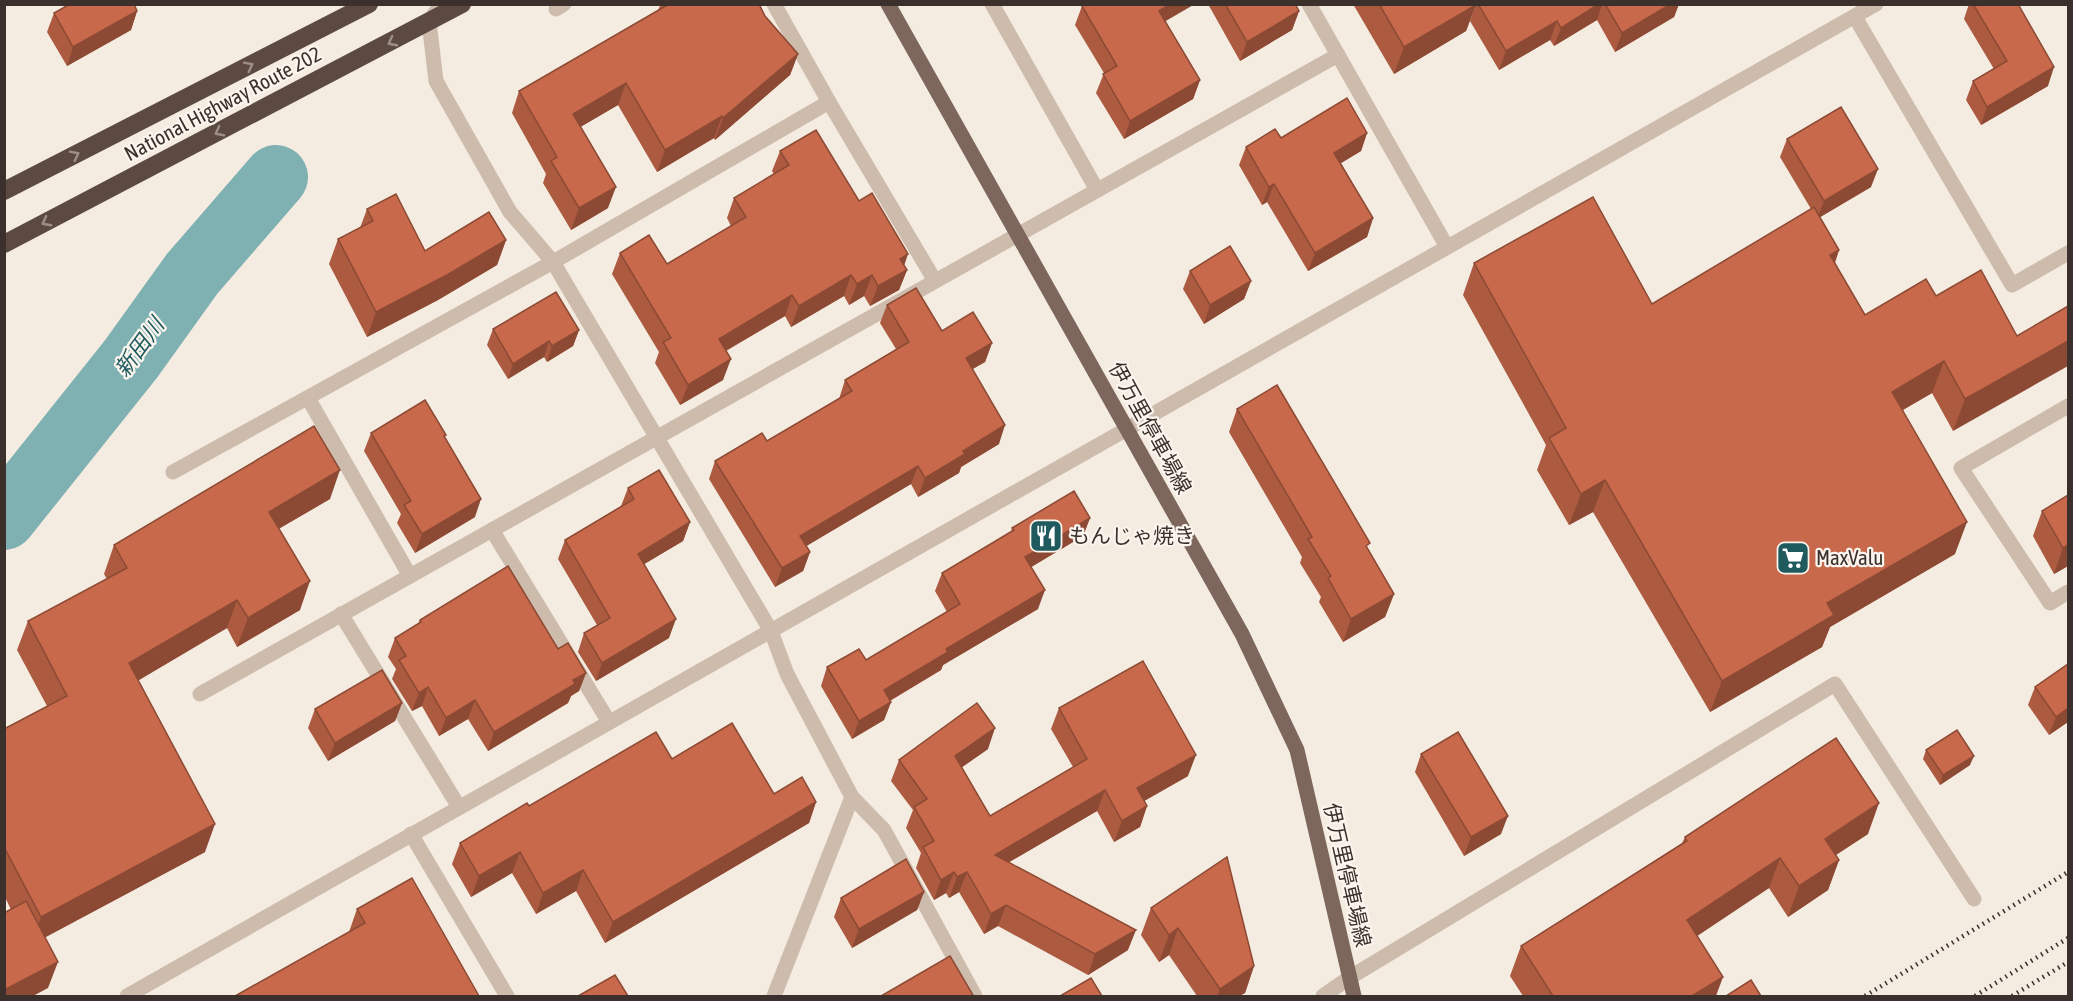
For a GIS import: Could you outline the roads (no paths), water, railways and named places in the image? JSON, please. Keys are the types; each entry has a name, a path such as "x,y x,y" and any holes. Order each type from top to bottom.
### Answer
{"highway":[{"name":"National Highway Route 202","path":"4,191 369,4"},
{"name":"National Highway Route 202","path":"4,244 462,4"}],"main road":[{"name":"伊万里停車場線","path":"888,4 1242,634 1297,750 1354,996"}],"street":[{"path":"441,4 429,22 436,81 510,212 552,262 771,631 787,674 852,797 884,830 975,996"},
{"path":"774,4 935,281"},
{"path":"1309,4 1447,247"},
{"path":"127,996 1876,4"},
{"path":"994,5 1097,190"},
{"path":"1855,16 2012,285 2068,253"},
{"path":"200,694 1338,55"},
{"path":"172,472 552,262 829,102"},
{"path":"308,398 410,576"},
{"path":"2068,406 1961,468 2050,603 2068,592"},
{"path":"492,530 609,722"},
{"path":"341,615 459,807"},
{"path":"1323,996 1349,978 1835,684 1974,899"},
{"path":"774,996 852,797"},
{"path":"411,834 507,996"}],"waterway":[{"name":"新田川","path":"4,518 131,359 192,274 276,177"}],"railway":[{"path":"1865,996 2068,872"},
{"path":"1975,996 2068,938"},
{"path":"2012,996 2068,962"}],"place":[{"name":"もんじゃ焼き","path":"1046,536"},
{"name":"MaxValu","path":"1793,558"}]}
